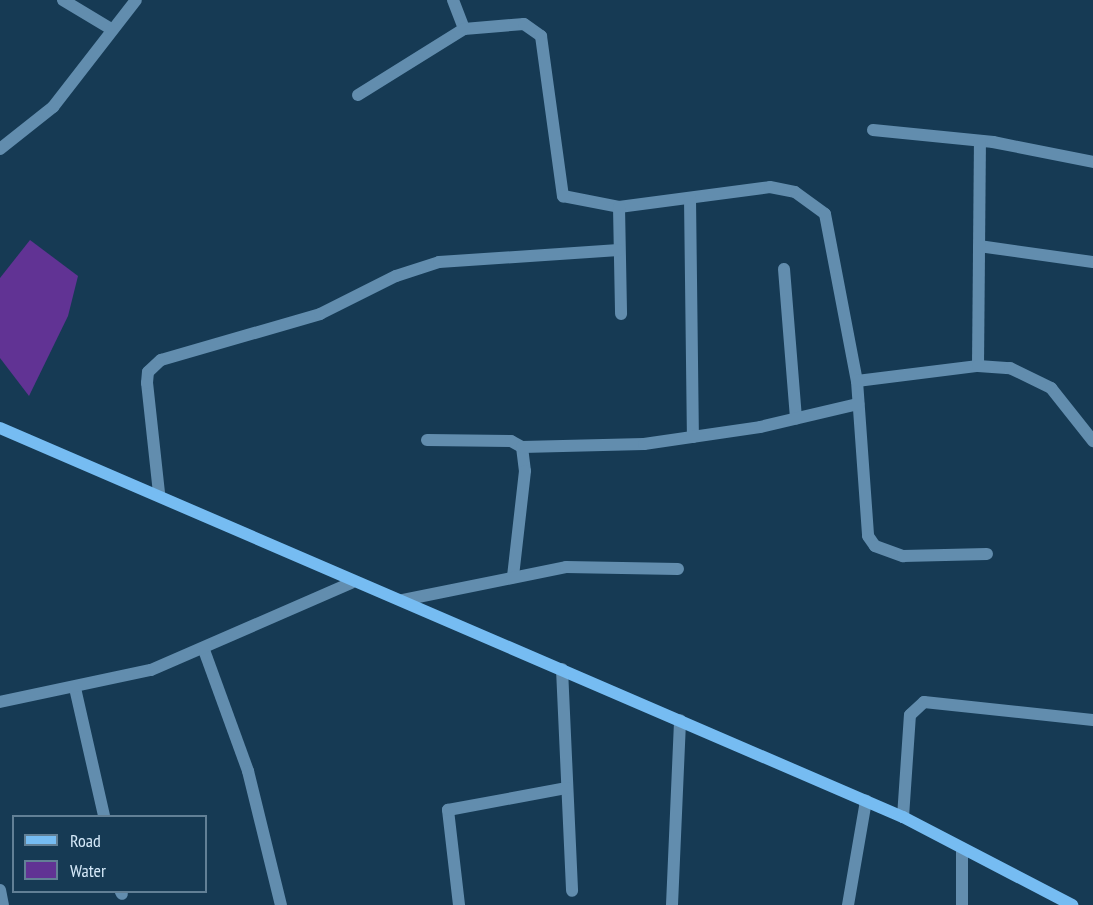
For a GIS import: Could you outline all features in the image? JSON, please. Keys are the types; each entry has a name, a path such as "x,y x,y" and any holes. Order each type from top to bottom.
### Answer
{"main road":[{"path":"0,428 159,493 351,583 403,600 903,817 962,852 1072,905"}],"street":[{"path":"63,0 111,29"},
{"path":"0,149 53,107 111,29 136,0"},
{"path":"453,0 464,29"},
{"path":"358,95 464,29 524,24 534,28 547,49 557,184 574,202 619,207 770,187 795,192 825,214 857,381 865,518 875,546 903,556 987,554"},
{"path":"873,130 980,141 1093,162"},
{"path":"978,366 980,141"},
{"path":"690,198 693,437"},
{"path":"619,207 621,314"},
{"path":"979,246 1093,262"},
{"path":"159,493 147,383 148,372 161,360 320,314 396,276 439,262 619,250"},
{"path":"784,269 796,419"},
{"path":"857,381 978,366 1010,368 1052,388 1093,441"},
{"path":"427,440 512,441 522,447 644,444 796,419 858,404"},
{"path":"513,577 525,471 522,447"},
{"path":"403,600 513,577 587,565 678,569"},
{"path":"0,702 75,688 204,650 351,583"},
{"path":"204,650 248,771 281,905"},
{"path":"562,669 572,891"},
{"path":"75,688 104,815"},
{"path":"903,817 910,716 924,702 1093,720"},
{"path":"672,905 680,720"},
{"path":"459,905 448,810 567,788"},
{"path":"848,905 866,801"},
{"path":"962,852 962,905"},
{"path":"0,890 3,905"}],"water":[{"path":"30,240 78,276 68,316 29,396 0,358 0,278"}]}
